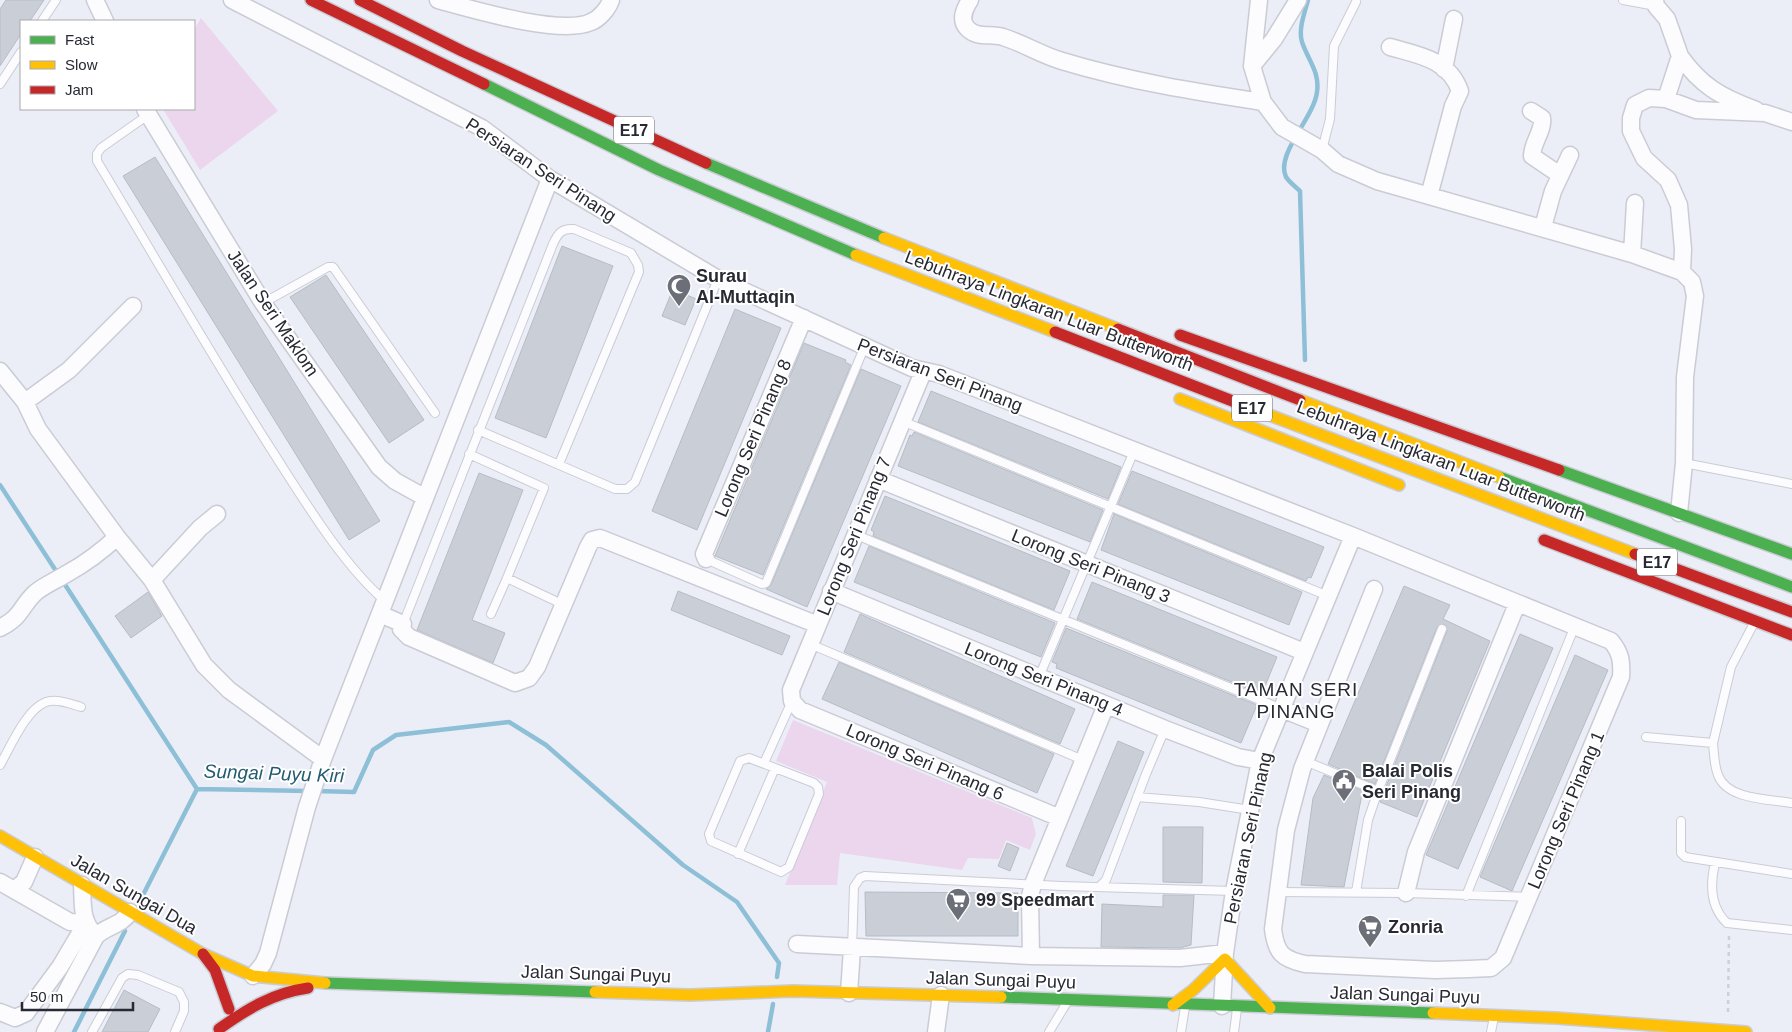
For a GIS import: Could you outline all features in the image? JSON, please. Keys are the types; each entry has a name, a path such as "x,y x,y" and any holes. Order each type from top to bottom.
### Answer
{"main road":[{"name":"Lebuhraya Lingkaran Luar Butterworth","path":"311,0 659,170 870,261 1523,512 1792,612"},
{"name":"Lebuhraya Lingkaran Luar Butterworth","path":"360,0 462,51 708,164 989,280 1528,488 1792,587"},
{"path":"989,280 1073,299"},
{"path":"982,303 1046,341"},
{"path":"1166,330 1296,374 1514,455 1792,554"},
{"path":"1172,396 1412,490"},
{"path":"1533,536 1755,621 1786,631"},
{"path":"1760,542 1792,546"},
{"name":"Jalan Sungai Dua","path":"0,836 82,885 251,980"},
{"path":"203,954 215,970 229,1009"},
{"path":"1173,1005 1193,990 1225,956 1270,1008"},
{"name":"Jalan Sungai Puyu","path":"251,980 351,985 690,995 793,991 940,994 1173,1005 1495,1016 1746,1032"},
{"path":"218,1030 255,1003 296,989 351,985"},
{"path":"218,1030 229,1009 239,996"}],"street":[{"path":"95,0 105,20"},
{"name":"Persiaran Seri Pinang","path":"232,0 482,128 550,179 718,279 864,348 922,372 939,374 1353,536 1574,628 1611,641 1618,649 1622,661"},
{"path":"438,0 516,20 572,27 592,22 608,8 611,0"},
{"path":"970,0 964,10 963,20 967,28 976,34 986,37 1000,36 1038,54 1136,80 1263,102"},
{"path":"1259,0 1252,66 1263,102 1282,126 1319,148 1338,164 1356,173 1429,196 1543,227 1632,254 1682,272 1692,282 1695,296 1685,377 1684,463 1679,513"},
{"path":"1252,66 1274,39 1298,0"},
{"path":"1656,3 1668,19 1680,56 1695,77 1737,103 1792,122"},
{"path":"1444,69 1454,18"},
{"path":"1390,47 1432,58 1456,80 1460,90 1453,106 1429,196"},
{"path":"1666,99 1680,56"},
{"path":"1682,272 1683,249 1679,205 1668,180 1644,158 1631,131 1631,118 1635,106 1649,98 1666,99 1696,110 1765,113"},
{"path":"1532,110 1542,118 1543,123 1532,146 1532,156 1560,175"},
{"name":"Jalan Seri Maklom","path":"146,112 262,303 379,467 395,481 424,497"},
{"path":"1543,227 1560,175 1570,154"},
{"path":"251,980 263,964 268,953 307,806 321,764 550,179"},
{"path":"1632,254 1635,203"},
{"path":"25,402 69,370 133,306"},
{"name":"Lorong Seri Pinang 8","path":"706,559 704,554 804,318"},
{"path":"0,371 25,402 38,429 117,537 152,580 204,665 229,690 321,764"},
{"name":"Lorong Seri Pinang 7","path":"792,701 790,690 922,372"},
{"name":"Lorong Seri Pinang 3","path":"878,479 1304,652"},
{"path":"152,580 200,528 217,514"},
{"name":"Persiaran Seri Pinang","path":"1229,1006 1225,956 1234,891 1260,761 1353,536"},
{"path":"0,628 12,622 35,594 103,550 117,537"},
{"path":"382,607 403,624 401,629 409,637 515,682 529,678 537,667 592,540 600,538 818,625"},
{"path":"1277,892 1286,830 1305,761 1374,590"},
{"name":"Lorong Seri Pinang 4","path":"831,591 1165,729 1238,757 1260,761"},
{"path":"1406,893 1416,852 1517,604"},
{"name":"Lorong Seri Pinang 1","path":"1277,892 1273,929 1275,943 1280,953 1289,960 1305,964 1435,970 1491,968 1504,958 1621,677 1622,661"},
{"name":"Lorong Seri Pinang 6","path":"792,701 800,710 1060,818"},
{"path":"1031,956 1030,896 1033,884 1106,705"},
{"path":"1282,709 1319,724"},
{"path":"7,886 24,882 36,857"},
{"path":"45,1032 91,929 82,885"},
{"path":"7,886 70,922 91,929 103,929 120,924 130,912"},
{"path":"0,1012 15,1018 26,1013 91,929"},
{"path":"797,944 1031,956 1180,958 1225,956"},
{"path":"849,993 852,948"},
{"path":"936,1032 940,994"}],"lane":[{"path":"43,20 56,0"},
{"path":"1623,0 1656,3"},
{"path":"1319,148 1330,119 1334,46 1356,2"},
{"path":"0,84 20,54"},
{"path":"146,112 102,148 97,154 97,161 229,383 291,481 382,607"},
{"path":"403,624 478,430 558,233 565,228 582,232 631,254 638,265 639,272 559,464"},
{"path":"262,303 328,267 333,267 435,413"},
{"path":"478,430 615,489 627,489 635,482 718,279"},
{"path":"706,559 762,584 766,583 864,348"},
{"path":"902,421 1328,596"},
{"path":"1039,677 1134,451"},
{"path":"469,454 544,488 491,614"},
{"path":"1684,463 1792,484"},
{"path":"854,534 1282,709"},
{"path":"506,578 564,604"},
{"path":"1755,621 1731,666 1712,743 1717,774 1725,787 1744,795 1792,803"},
{"path":"1466,896 1574,628"},
{"path":"1356,892 1368,820 1442,629"},
{"path":"810,644 1083,760"},
{"path":"764,763 792,701"},
{"path":"0,766 32,713 46,702 65,702 81,707"},
{"path":"1099,887 1106,880 1165,729"},
{"path":"1646,737 1712,743"},
{"path":"749,758 764,763 814,782 818,787 818,794 789,867 781,872 711,841 709,834 740,761 749,758"},
{"path":"1305,761 1378,791"},
{"path":"738,854 775,768"},
{"path":"1137,797 1199,802 1250,810"},
{"path":"1681,820 1681,853 1685,858 1792,874"},
{"path":"1715,863 1713,898 1717,911 1727,923 1792,930"},
{"path":"852,948 854,887 860,878 864,876 1234,891"},
{"path":"1277,892 1356,892 1530,897"},
{"path":"92,1032 122,978 128,974 138,975 179,992 184,1002 184,1012 175,1032"},
{"path":"1049,1032 1069,1000"},
{"path":"1181,1032 1186,1005"},
{"path":"1229,1006 1234,1032"},
{"path":"1491,1032 1495,1016"}],"path":[{"path":"1727,923 1730,959 1727,1031"}],"shaded area":[{"path":"201,18 278,111 200,170 164,110 195,110 195,28"},
{"path":"793,720 1032,818 1036,834 1030,850 1006,840 999,859 968,858 962,870 840,853 837,885 785,885 827,782 776,761"}],"building":[{"path":"6,0 44,0 31,20 20,20 20,36 0,66 0,9"},
{"path":"155,157 380,521 349,540 123,176"},
{"path":"562,246 613,266 546,438 495,418"},
{"path":"326,275 424,420 389,443 290,297"},
{"name":"Surau Al-Muttaqin","path":"673,289 696,299 685,325 662,316"},
{"path":"735,309 781,328 697,530 652,511"},
{"path":"804,343 846,360 845,362 851,365 763,575 715,556"},
{"path":"861,369 901,386 807,607 766,589 771,585"},
{"path":"931,391 1121,467 1108,499 918,422"},
{"path":"914,432 1103,510 1090,542 898,466 910,435 912,436"},
{"path":"1132,471 1324,547 1311,578 1308,577 1306,581 1118,504"},
{"path":"479,473 523,490 472,620 505,633 493,663 417,630"},
{"path":"885,496 1070,571 1054,610 873,536 874,532 871,530"},
{"path":"1114,514 1302,592 1289,625 1101,550"},
{"path":"869,546 1055,623 1041,657 854,582"},
{"path":"1092,582 1277,657 1263,691 1261,694 1077,619"},
{"path":"1404,586 1450,605 1443,619 1490,641 1417,817 1380,802 1447,631 1444,624 1437,627 1375,784 1328,764"},
{"path":"678,591 790,636 782,655 671,610"},
{"path":"148,592 162,616 131,638 115,616"},
{"path":"860,614 1075,709 1060,744 844,652"},
{"path":"1066,628 1257,705 1241,743 1056,668 1057,664 1052,662"},
{"path":"1520,634 1553,648 1458,869 1426,855"},
{"path":"1575,655 1608,670 1512,891 1480,877"},
{"path":"839,662 1054,754 1037,793 822,699"},
{"path":"1118,741 1144,752 1093,876 1066,866"},
{"path":"1324,775 1371,794 1370,797 1362,794 1344,887 1301,885 1313,798"},
{"path":"1163,827 1203,827 1202,883 1163,882"},
{"path":"1007,843 1019,848 1010,871 998,866"},
{"path":"865,892 1018,893 1018,936 866,936"},
{"path":"1163,895 1194,895 1191,945 1180,948 1101,947 1102,904 1163,907"},
{"path":"124,990 160,1009 148,1032 102,1032"}],"waterway":[{"path":"1305,360 1300,191 1286,177 1284,168 1290,147 1309,113 1317,92 1317,78 1301,37 1302,21 1308,0"},
{"name":"Sungai Puyu Kiri","path":"0,485 58,574"},
{"name":"Sungai Puyu Kiri","path":"62,580 197,789 309,791"},
{"name":"Sungai Puyu Kiri","path":"316,791 354,792 373,750 396,735 509,722 546,745 683,865 737,902 779,963 777,977"},
{"path":"144,893 197,789"},
{"path":"74,1032 125,931"},
{"path":"768,1032 773,1004"}],"traffic: fast":[{"path":"484,84 659,170 856,255"},
{"path":"706,163 884,238"},
{"path":"1559,470 1792,554"},
{"path":"1499,477 1792,587"},
{"path":"325,983 595,992"},
{"path":"1001,997 1433,1013"}],"traffic: slow":[{"path":"884,238 1118,329"},
{"path":"856,255 1055,332"},
{"path":"1180,399 1399,485"},
{"path":"1300,400 1499,477"},
{"path":"1248,407 1635,554"},
{"path":"0,836 203,954 253,976 325,983"},
{"path":"1173,1005 1193,990 1225,959 1270,1008"},
{"path":"595,992 690,995 793,991 1001,997"},
{"path":"1433,1013 1556,1018 1746,1032"}],"traffic: jam":[{"path":"311,0 484,84"},
{"path":"360,0 462,51 706,163"},
{"path":"1118,329 1300,400"},
{"path":"1055,332 1248,407"},
{"path":"1180,335 1559,470"},
{"path":"1544,540 1792,635"},
{"path":"1635,554 1792,612"},
{"path":"203,954 215,970 229,1009"},
{"path":"219,1029 261,1003 295,990 308,988"}],"place":[{"name":"Surau Al-Muttaqin","path":"679,307"},
{"name":"Balai Polis Seri Pinang","path":"1344,802"},
{"name":"99 Speedmart","path":"958,921"},
{"name":"Zonria","path":"1370,948"}],"district":[{"name":"TAMAN SERI PINANG","path":"1296,700"}]}
